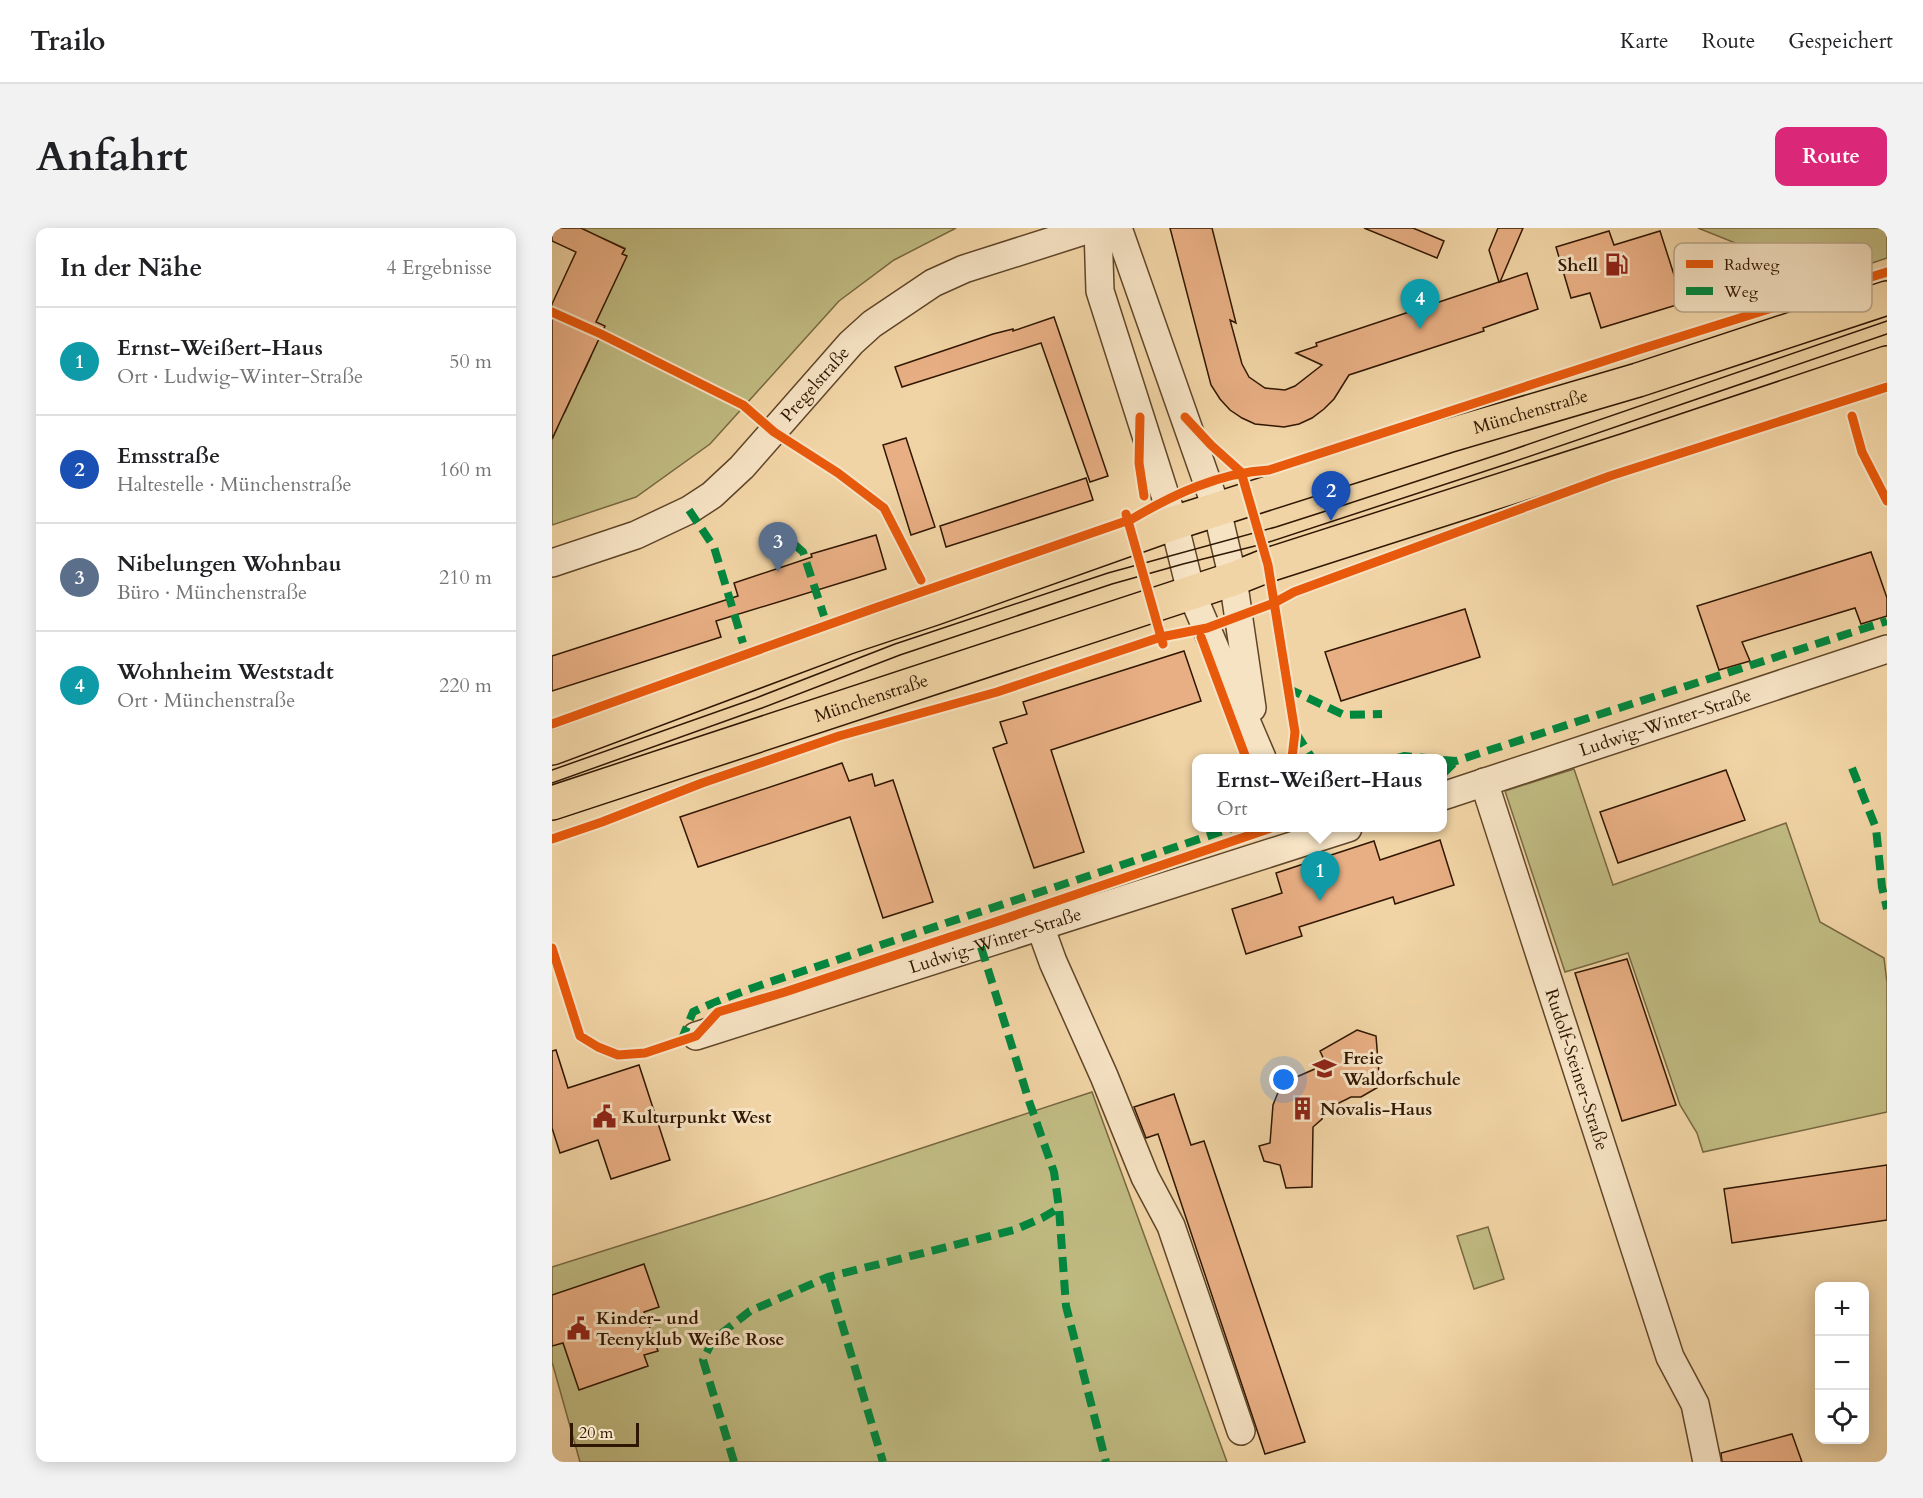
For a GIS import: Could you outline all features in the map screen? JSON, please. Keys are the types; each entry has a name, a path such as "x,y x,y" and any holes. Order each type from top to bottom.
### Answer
{"main road":[{"name":"Münchenstraße","path":"1872,303 1887,298"},
{"name":"Münchenstraße","path":"552,748 848,637 1174,523 1447,436 1638,380 1844,312"},
{"name":"Münchenstraße","path":"552,802 1887,363"}],"street":[{"name":"Pregelstraße","path":"552,563 636,535 689,510 712,495 742,467 851,343 872,324 926,287 964,269 1093,228"},
{"path":"1098,228 1100,291 1174,523 1191,592 1260,753"},
{"path":"1118,228 1217,510 1233,579 1260,753"},
{"name":"Ludwig-Winter-Straße","path":"1447,795 1887,649"},
{"name":"Rudolf-Steiner-Straße","path":"1484,782 1671,1357 1695,1404 1707,1462"},
{"name":"Ludwig-Winter-Straße","path":"696,1036 1040,926 1291,837 1323,832"},
{"path":"1040,926 1053,962 1104,1076 1145,1177 1171,1226 1241,1431"}],"shaded area":[{"path":"585,228 956,228 894,260 839,301 710,444 636,497 552,525 552,440 558,426 552,423 565,412 576,388 565,382 584,372 591,356 589,319 626,256 622,254 625,248 583,233"},
{"path":"1698,228 1887,228 1887,258 1872,263 1872,243 1735,243"},
{"path":"1574,769 1613,885 1786,823 1820,922 1884,958 1887,983 1887,1112 1703,1152 1697,1133 1680,1105 1628,953 1565,972 1505,791"},
{"path":"1092,1092 1227,1462 580,1462 552,1362 552,1267"},
{"path":"1488,1227 1504,1279 1474,1289 1457,1236"}],"building":[{"path":"552,228 581,228 625,249 622,254 627,256 596,322 605,326 552,439 552,304 576,252 552,241"},
{"path":"1170,228 1212,228 1236,323 1230,320 1242,364 1249,377 1265,388 1285,390 1295,386 1322,365 1296,353 1317,346 1316,343 1499,282 1489,250 1498,228 1523,228 1500,282 1527,273 1538,309 1483,328 1484,331 1349,375 1334,399 1324,409 1299,424 1284,427 1255,424 1230,410 1211,385"},
{"path":"1364,228 1413,228 1444,241 1437,258"},
{"name":"Shell","path":"1609,231 1614,245 1660,231 1674,275 1674,306 1601,328 1590,293 1571,298 1556,247"},
{"path":"1054,317 1108,476 1090,482 1041,343 902,387 895,367 993,334 1013,329 1013,331"},
{"path":"906,438 935,527 911,535 883,445"},
{"path":"1086,478 1093,500 946,547 940,526"},
{"path":"876,535 886,569 716,621 721,637 552,691 552,656 738,596 734,583 812,557 811,554"},
{"path":"1871,552 1887,598 1887,616 1861,624 1855,608 1742,642 1750,661 1719,670 1697,606"},
{"path":"1465,609 1480,657 1341,701 1325,652"},
{"path":"1184,651 1201,701 1051,750 1084,852 1034,868 993,748 1007,743 1000,722 1027,714 1023,702"},
{"path":"842,763 849,781 872,774 875,786 893,780 933,902 883,918 850,817 698,867 680,817"},
{"path":"1726,770 1745,820 1618,863 1600,812"},
{"path":"1440,840 1454,885 1395,904 1393,897 1299,927 1302,936 1246,954 1232,909 1282,893 1276,873 1374,841 1380,860"},
{"path":"1627,959 1676,1105 1622,1121 1575,973"},
{"name":"Novalis-Haus","path":"1357,1030 1376,1036 1380,1086 1361,1097 1351,1097 1335,1105 1324,1107 1322,1119 1313,1127 1312,1187 1286,1188 1280,1165 1264,1161 1259,1146 1270,1143 1273,1105 1279,1090 1292,1079 1326,1064 1320,1051"},
{"name":"Kulturpunkt West","path":"556,1050 568,1088 639,1065 670,1160 611,1179 598,1140 560,1153 552,1128 552,1051"},
{"path":"1174,1094 1191,1145 1204,1141 1305,1442 1265,1454 1158,1134 1146,1138 1134,1107"},
{"path":"1887,1165 1887,1220 1732,1243 1724,1189"},
{"name":"Kinder- und Teenyklub Weiße Rose","path":"644,1264 659,1307 644,1312 658,1351 644,1355 648,1366 579,1390 563,1343 552,1346 552,1295"},
{"path":"1792,1434 1802,1462 1722,1462 1721,1453"}],"tram line":[{"path":"552,770 756,698 895,644 1108,573 1276,527 1329,510 1506,452 1887,321"},
{"path":"552,783 762,708 900,655 1112,584 1263,544 1510,463 1887,334"}],"marked path":[{"path":"689,510 714,547 743,643"},
{"path":"794,544 803,552 824,616"},
{"path":"1447,760 1456,761 1887,621"},
{"path":"1287,688 1344,715 1382,714"},
{"path":"1296,733 1309,754"},
{"path":"1447,770 1456,761"},
{"path":"1852,768 1876,828 1882,887 1887,909"},
{"path":"681,1041 693,1012 734,995 1220,832"},
{"path":"981,947 1029,1101 1054,1172 1066,1306 1106,1462"},
{"path":"734,1462 703,1360 713,1340 750,1311 828,1277 1014,1230 1059,1208"},
{"path":"828,1277 883,1462"}],"cycle path":[{"path":"1872,277 1887,272"},
{"path":"552,312 743,405 774,432 838,473 884,508 921,580"},
{"path":"552,724 1132,519 1181,493 1215,480 1232,475 1269,470 1759,312"},
{"path":"552,839 702,783 839,736 997,692 1161,637 1207,628 1274,603 1294,592 1610,476 1887,387"},
{"path":"1852,416 1862,452 1887,501"},
{"path":"1140,417 1139,463 1144,496"},
{"path":"1185,417 1241,472 1268,565 1295,732 1292,754"},
{"path":"1126,514 1163,644"},
{"path":"1201,637 1245,754"},
{"path":"552,948 580,1036 618,1055 645,1053 696,1036 718,1012 785,992 1259,832"}],"place":[{"name":"Shell","path":"1616,265"},
{"name":"Wohnheim Weststadt","path":"1420,329"},
{"name":"Emsstraße","path":"1331,521"},
{"name":"Nibelungen Wohnbau","path":"778,572"},
{"name":"Ernst-Weißert-Haus","path":"1320,901"},
{"name":"Freie Waldorfschule","path":"1325,1068"},
{"name":"Novalis-Haus","path":"1302,1109"},
{"name":"Kulturpunkt West","path":"604,1117"},
{"name":"Kinder- und Teenyklub Weiße Rose","path":"578,1328"}]}
